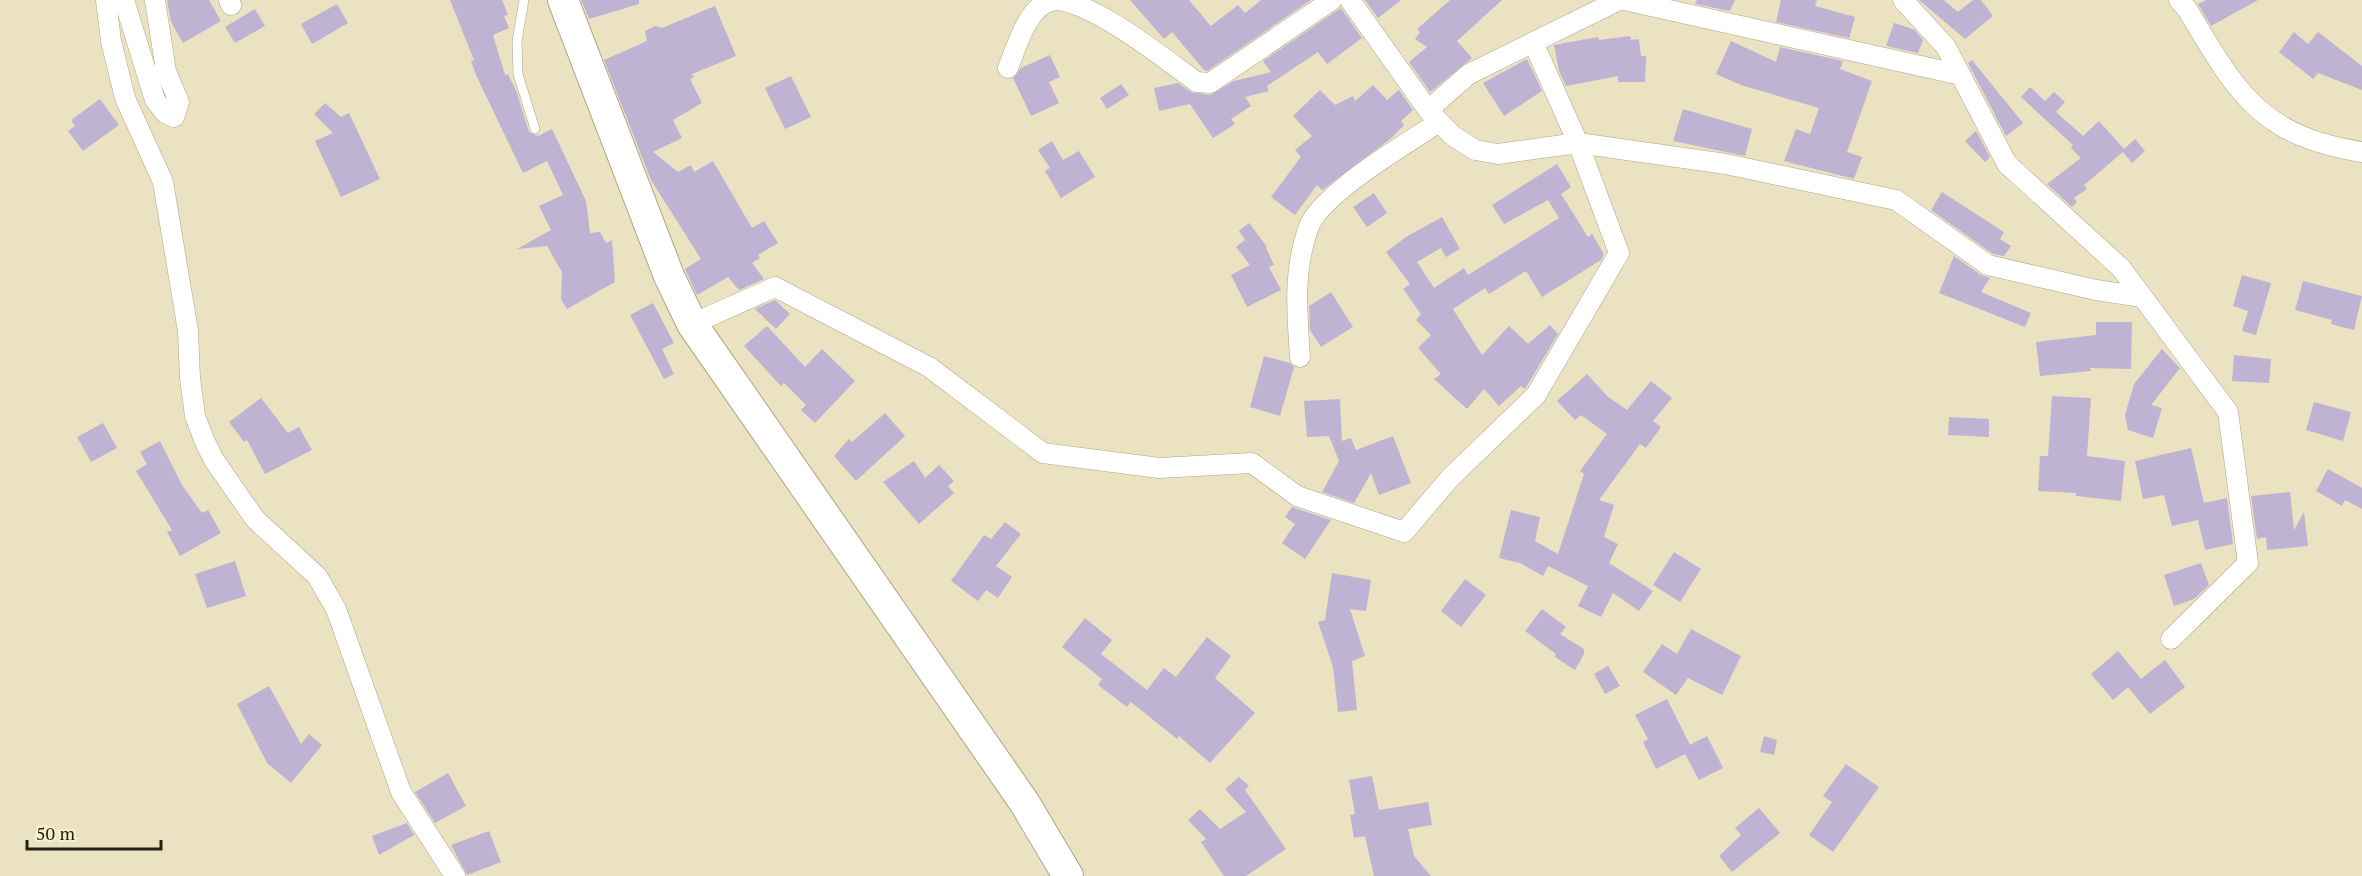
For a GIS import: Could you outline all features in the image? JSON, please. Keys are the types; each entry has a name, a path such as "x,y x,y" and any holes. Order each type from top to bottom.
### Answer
{"main road":[{"path":"563,0 669,276 692,324 1024,802 1068,876"}],"street":[{"path":"106,0 113,50 126,98 163,182 188,331 190,378 195,416 214,460 255,519 317,576 336,609 400,792 454,876"},
{"path":"124,0 155,100 165,113 174,117 179,102 166,71 155,0"},
{"path":"1008,68 1035,9 1045,1 1071,2 1131,34 1197,82 1210,83 1332,0"},
{"path":"1350,0 1434,116 1452,135 1475,150 1498,154 1578,143 1726,164 1896,200 1988,265 2096,290 2142,297"},
{"path":"1300,357 1295,293 1308,227 1333,196 1434,116 1470,74 1619,0"},
{"path":"1624,0 1961,75"},
{"path":"1904,0 1946,47 2007,164 2121,268 2228,412 2248,563 2171,639"},
{"path":"2179,0 2187,9 2227,75 2255,108 2294,132 2362,152"},
{"path":"692,324 775,287 929,367 1044,453 1160,468 1252,463 1298,496 1404,532 1450,477 1536,395 1619,254 1578,143 1533,42"}],"lane":[{"path":"524,0 518,41 518,74 535,129"}],"building":[{"path":"167,0 209,0 221,21 183,43 171,22"},
{"path":"450,0 502,0 508,15 504,16 509,28 493,35 505,75 508,74 517,93 529,132 538,136 552,129 586,201 590,233 600,232 606,243 612,240 615,282 567,309 561,299 562,272 547,246 517,249 551,230 539,206 563,195 547,161 523,173 476,75 471,61 474,60"},
{"path":"581,0 639,0 639,4 589,19"},
{"path":"1130,0 1189,0 1211,26 1238,5 1245,13 1261,0 1311,0 1207,71 1172,32 1164,39"},
{"path":"1365,0 1401,0 1378,18"},
{"path":"1450,0 1502,0 1457,41 1472,58 1430,92 1409,62 1427,47 1415,39 1420,32 1417,29"},
{"path":"1697,0 1735,0 1730,11 1695,4"},
{"path":"1781,0 1817,0 1815,6 1855,17 1849,38 1776,22"},
{"path":"1919,0 1944,0 1958,12 1973,0 1981,0 1993,16 1965,39"},
{"path":"2206,0 2258,0 2211,26 2198,4"},
{"path":"337,4 348,23 312,44 301,24"},
{"path":"715,6 736,56 692,74 694,77 690,79 702,103 673,120 682,138 653,152 678,172 691,165 694,172 713,161 752,228 764,221 778,243 758,255 760,258 752,263 764,279 739,290 728,277 697,295 685,269 701,259 651,180 604,60 647,41 645,31 655,26 662,28"},
{"path":"1341,8 1362,38 1327,64 1318,52 1267,86 1269,91 1245,97 1251,106 1231,119 1235,124 1213,138 1190,104 1159,111 1154,88 1178,83 1191,92 1210,95 1234,81 1271,72 1263,61"},
{"path":"255,9 265,26 235,43 225,27"},
{"path":"1894,23 1915,30 1923,40 1918,53 1886,46"},
{"path":"2294,32 2308,44 2318,32 2362,66 2362,90 2318,73 2313,79 2279,52"},
{"path":"1630,36 1631,40 1639,39 1641,56 1646,56 1645,82 1618,82 1618,76 1566,86 1559,71 1554,45 1598,37 1599,40"},
{"path":"1731,41 1776,62 1780,47 1843,61 1840,69 1872,81 1847,152 1862,157 1854,179 1784,161 1796,129 1810,134 1819,108 1741,85 1716,74"},
{"path":"1050,55 1060,77 1049,82 1059,103 1031,116 1013,78 1021,68"},
{"path":"1527,59 1542,91 1504,116 1483,83"},
{"path":"1972,60 2023,123 2006,136 1968,63"},
{"path":"791,76 811,117 785,129 765,88"},
{"path":"1121,84 1129,95 1107,109 1100,98"},
{"path":"1373,85 1387,100 1399,90 1413,110 1401,121 1404,125 1389,140 1322,190 1317,185 1295,215 1271,197 1301,157 1295,150 1312,136 1293,116 1320,90 1335,105 1353,96 1355,101"},
{"path":"2030,87 2045,101 2054,92 2065,102 2056,112 2083,136 2099,121 2124,149 2135,139 2145,151 2132,163 2123,152 2084,185 2087,189 2074,198 2077,202 2072,207 2047,184 2081,158 2071,148 2073,145 2021,97"},
{"path":"100,99 119,125 83,151 68,131 75,126 71,120"},
{"path":"325,103 341,117 349,113 380,179 341,197 315,141 333,133 314,114"},
{"path":"1683,109 1752,129 1745,156 1673,141"},
{"path":"1976,131 1990,157 1985,162 1965,141"},
{"path":"1052,141 1063,160 1079,151 1095,177 1061,198 1045,171 1050,168 1038,150"},
{"path":"1557,164 1571,187 1561,194 1588,237 1592,234 1604,254 1601,260 1542,297 1526,271 1489,294 1485,288 1453,309 1482,355 1509,326 1528,344 1550,325 1558,334 1525,389 1521,386 1499,406 1484,389 1467,409 1434,379 1441,374 1418,348 1431,335 1416,320 1421,314 1403,289 1410,284 1386,252 1406,237 1442,217 1460,249 1446,257 1441,248 1417,262 1434,288 1464,268 1468,275 1559,218 1548,200 1504,224 1492,205"},
{"path":"1942,192 2004,232 2000,239 2011,246 2004,256 1993,254 1931,210"},
{"path":"1374,193 1387,213 1367,227 1353,207"},
{"path":"1249,223 1267,247 1274,265 1269,267 1281,290 1247,307 1231,275 1250,265 1236,247 1245,240 1239,231"},
{"path":"1954,256 1981,275 1990,278 1981,292 2031,313 2025,327 1939,293"},
{"path":"2242,275 2271,283 2256,335 2242,331 2248,311 2233,306"},
{"path":"2303,281 2362,296 2354,330 2331,324 2332,320 2295,310"},
{"path":"1331,292 1353,327 1321,347 1310,330 1309,306"},
{"path":"775,300 790,314 776,329 755,309"},
{"path":"653,303 674,343 662,349 674,374 664,379 630,315"},
{"path":"2096,322 2132,322 2131,369 2090,368 2091,371 2040,376 2036,342 2096,335"},
{"path":"767,326 805,367 822,349 855,381 815,423 801,410 806,405 784,383 781,386 744,346"},
{"path":"2162,349 2180,368 2151,405 2162,408 2153,438 2128,430 2125,415 2134,384"},
{"path":"2234,355 2271,359 2269,383 2232,381"},
{"path":"1264,356 1290,363 1294,367 1280,416 1250,407"},
{"path":"1587,374 1607,396 1627,410 1651,381 1672,398 1653,421 1661,427 1646,448 1640,444 1599,500 1614,505 1604,537 1618,544 1609,563 1653,591 1639,611 1613,593 1601,617 1578,606 1588,586 1548,566 1543,576 1520,563 1499,558 1511,510 1540,517 1535,541 1558,554 1584,474 1580,471 1607,434 1581,415 1575,420 1557,401"},
{"path":"2052,396 2091,398 2087,456 2125,461 2121,501 2076,496 2076,493 2038,491 2040,456 2048,456"},
{"path":"261,398 288,433 299,427 312,450 265,474 247,440 244,442 229,422"},
{"path":"1340,399 1342,441 1351,438 1356,450 1393,436 1411,483 1379,495 1371,473 1354,503 1322,492 1339,461 1329,436 1307,437 1304,401"},
{"path":"2314,402 2351,412 2343,441 2306,430"},
{"path":"885,413 905,436 856,481 834,456 849,439 852,442"},
{"path":"1949,417 1989,419 1989,437 1948,435"},
{"path":"103,423 117,448 91,462 77,437"},
{"path":"160,441 182,485 202,513 208,510 221,533 180,556 167,532 172,530 136,471 147,464 140,452"},
{"path":"2191,448 2204,503 2227,498 2233,544 2205,550 2198,520 2172,526 2164,495 2143,499 2135,461"},
{"path":"914,461 925,478 939,465 954,481 948,486 954,493 919,524 883,482"},
{"path":"2328,469 2362,488 2362,509 2345,500 2342,506 2316,491"},
{"path":"2290,492 2294,530 2304,512 2308,546 2267,550 2266,537 2257,539 2251,496"},
{"path":"1292,507 1331,520 1305,559 1282,543 1295,524 1285,517"},
{"path":"1005,522 1021,534 996,566 1012,577 998,598 986,590 978,601 951,581 984,535 991,539"},
{"path":"1674,552 1701,569 1680,602 1653,585"},
{"path":"235,561 246,596 207,608 195,574"},
{"path":"2201,563 2209,585 2194,599 2174,606 2164,575"},
{"path":"1332,573 1371,580 1366,611 1350,609 1365,656 1352,661 1357,710 1338,712 1333,667 1318,622 1325,620"},
{"path":"1465,579 1486,595 1461,627 1441,611"},
{"path":"1542,609 1566,627 1560,634 1584,649 1584,654 1575,670 1555,657 1556,654 1525,631"},
{"path":"1085,618 1112,640 1101,654 1147,690 1164,668 1176,677 1207,637 1231,656 1215,678 1255,713 1210,763 1179,736 1177,739 1131,702 1127,707 1098,685 1102,679 1062,647"},
{"path":"1691,629 1741,656 1722,695 1688,678 1676,695 1643,672 1662,644 1677,654"},
{"path":"2118,651 2141,679 2165,660 2185,687 2150,714 2128,687 2113,700 2091,674"},
{"path":"1608,666 1620,686 1605,694 1594,674"},
{"path":"269,686 301,744 309,734 322,745 291,783 267,763 237,704"},
{"path":"1667,699 1690,745 1707,736 1723,768 1699,780 1685,754 1656,769 1643,742 1648,739 1635,715"},
{"path":"1764,736 1777,740 1774,755 1760,752"},
{"path":"1846,764 1879,787 1833,852 1809,835 1832,802 1823,796"},
{"path":"448,773 466,806 435,823 415,792"},
{"path":"1372,776 1379,810 1428,802 1432,825 1408,829 1414,856 1431,876 1374,876 1365,836 1354,838 1350,815 1355,814 1349,780"},
{"path":"1239,777 1249,786 1245,790 1286,849 1246,876 1224,876 1201,842 1206,839 1188,820 1200,809 1220,829 1246,812 1225,789"},
{"path":"1759,808 1780,833 1732,872 1719,856 1741,835 1735,828"},
{"path":"407,823 414,835 379,855 372,836"},
{"path":"489,831 501,862 467,875 451,845"}]}
